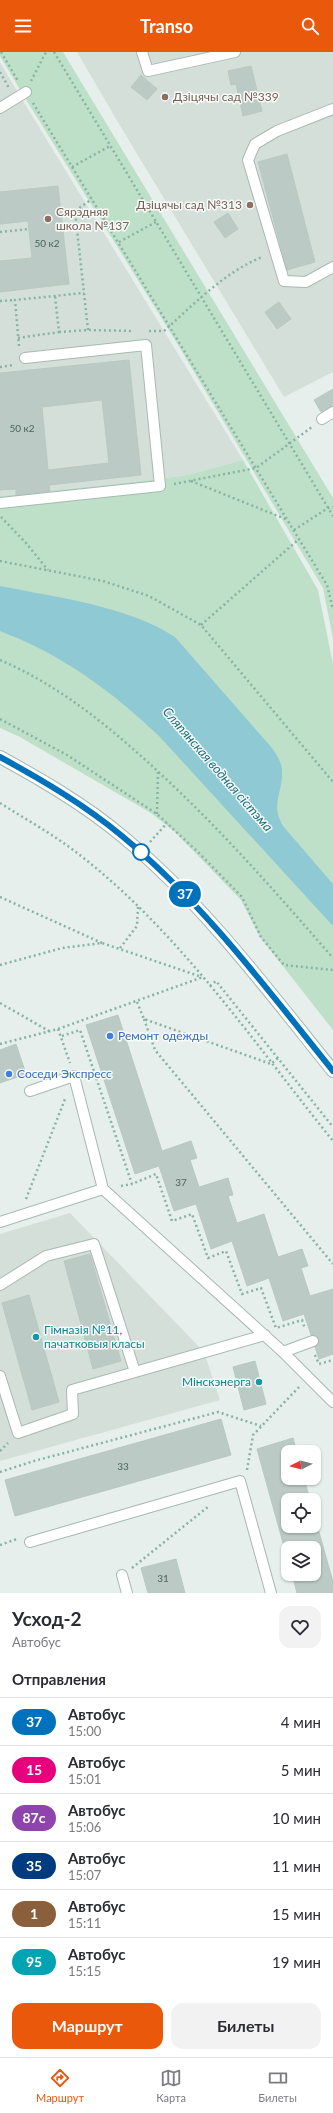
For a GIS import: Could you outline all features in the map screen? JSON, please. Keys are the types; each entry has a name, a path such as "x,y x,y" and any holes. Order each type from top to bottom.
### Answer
{"street":[{"path":"0,757 88,811 141,852 210,921 333,1071"}],"lane":[{"path":"142,52 148,71 235,52"},
{"path":"0,108 26,92"},
{"path":"333,109 277,131 255,144 248,160 284,281 306,282 333,267"},
{"path":"0,503 160,486 146,345 22,355"},
{"path":"322,419 333,412"},
{"path":"30,1091 74,1076 103,1189 283,1352 333,1402"},
{"path":"0,1222 103,1189"},
{"path":"0,1284 46,1256 94,1244 135,1372"},
{"path":"0,1376 18,1432 73,1414 72,1390 265,1336"},
{"path":"283,1352 312,1342"},
{"path":"30,1542 240,1481 270,1593"},
{"path":"122,1576 127,1593"}],"path":[{"path":"1,52 119,242 327,585 333,609"},
{"path":"26,92 46,52"},
{"path":"54,52 333,516"},
{"path":"72,167 110,146"},
{"path":"88,330 75,211 92,199"},
{"path":"119,242 156,222"},
{"path":"0,232 29,229"},
{"path":"18,338 59,332 88,330 164,331 244,264 275,251"},
{"path":"0,301 84,293"},
{"path":"55,296 59,332"},
{"path":"15,300 18,338 22,355"},
{"path":"0,367 14,365"},
{"path":"160,486 256,468 322,419"},
{"path":"190,480 288,520"},
{"path":"294,530 328,508 333,507"},
{"path":"0,516 26,542 48,570"},
{"path":"201,625 299,539"},
{"path":"0,561 103,581 149,596 201,625 333,782"},
{"path":"0,660 48,684 127,743 204,815 264,878 333,958"},
{"path":"0,719 67,755 157,814 204,857 242,897 261,937 284,965 333,970"},
{"path":"157,814 158,772"},
{"path":"0,803 81,855 138,907 203,977 333,1141"},
{"path":"141,852 167,823"},
{"path":"0,897 102,943 203,977"},
{"path":"120,949 137,926 138,907"},
{"path":"0,965 62,948 102,943"},
{"path":"0,1044 58,1029 137,1002 203,977"},
{"path":"210,986 216,981 332,1122 333,1127"},
{"path":"137,1002 155,1050 333,1264"},
{"path":"0,1003 49,1031"},
{"path":"144,1019 271,1064"},
{"path":"19,1216 74,1076 62,1036 58,1029"},
{"path":"62,1036 80,1030 132,1184 156,1174 172,1220 192,1214 208,1258 226,1251 242,1294 261,1288 276,1328 302,1320 312,1342 319,1364 333,1360"},
{"path":"271,1064 278,1058"},
{"path":"0,1472 34,1461 218,1412 261,1426"}],"shaded area":[{"name":"Дзіцячы сад №313","path":"77,52 333,52 333,372 284,397"},
{"name":"Сярэдняя школа №137","path":"0,62 243,460 187,475 0,496"},
{"path":"70,1213 204,1352 220,1400 0,1461 0,1234"}],"green space":[{"path":"0,52 63,52 333,498 333,639 323,588 172,335 22,93 0,56"},
{"path":"243,460 318,590 333,664 333,1030 260,937 241,900 175,832 151,813 20,737 0,728 0,496 187,475"}],"water":[{"name":"Сляпянская водная сістэма","path":"0,586 67,599 113,610 156,626 175,637 272,748 277,756 282,771 277,805 279,818 283,826 333,884 333,926 159,736 141,719 85,675 45,651 0,631"}],"building":[{"path":"251,66 262,111 243,116 236,84 231,85 228,71"},
{"path":"141,75 157,89 147,100 131,87"},
{"path":"287,154 315,262 287,270 258,162"},
{"path":"58,186 69,284 0,292 0,261 32,258 28,221 0,224 0,192"},
{"path":"228,213 238,229 225,238 214,222"},
{"path":"279,302 291,319 277,329 265,312"},
{"path":"129,360 141,475 49,485 50,491 16,495 16,489 0,490 0,373","holes":["102,400 109,463 48,470 42,407"]},
{"path":"333,389 333,406 321,412 314,400"},
{"path":"118,1015 162,1151 191,1141 197,1158 190,1160 199,1187 228,1178 233,1195 228,1196 237,1223 264,1214 278,1257 302,1249 308,1266 301,1268 310,1296 333,1289 333,1354 319,1359 315,1347 318,1345 319,1339 317,1336 311,1335 304,1314 283,1321 269,1278 247,1286 232,1241 211,1249 196,1204 174,1211 159,1166 135,1174 86,1025"},
{"path":"16,1044 26,1074 0,1083 0,1050"},
{"path":"90,1254 121,1361 93,1369 64,1261"},
{"path":"29,1295 59,1402 32,1410 2,1303"},
{"path":"255,1361 266,1404 244,1410 233,1367"},
{"path":"221,1419 231,1455 15,1516 5,1480"},
{"path":"293,1438 295,1445 281,1445 281,1485 306,1485 308,1493 281,1493 281,1533 319,1533 333,1582 333,1593 297,1593 294,1581 321,1581 321,1541 282,1541 257,1449"},
{"path":"176,1559 185,1593 148,1593 141,1568"}],"bus line":[{"name":"37","path":"0,757 24,770 93,814 141,852 164,873 210,921 243,959 333,1071"}],"place":[{"name":"Дзіцячы сад №339","path":"165,97"},
{"name":"Дзіцячы сад №313","path":"250,205"},
{"name":"Сярэдняя школа №137","path":"48,219"},
{"name":"Ремонт одежды","path":"110,1036"},
{"name":"Соседи Экспресс","path":"9,1074"},
{"name":"Гімназія №11, пачатковыя класы","path":"36,1337"},
{"name":"Мінскэнерга","path":"259,1382"}]}
